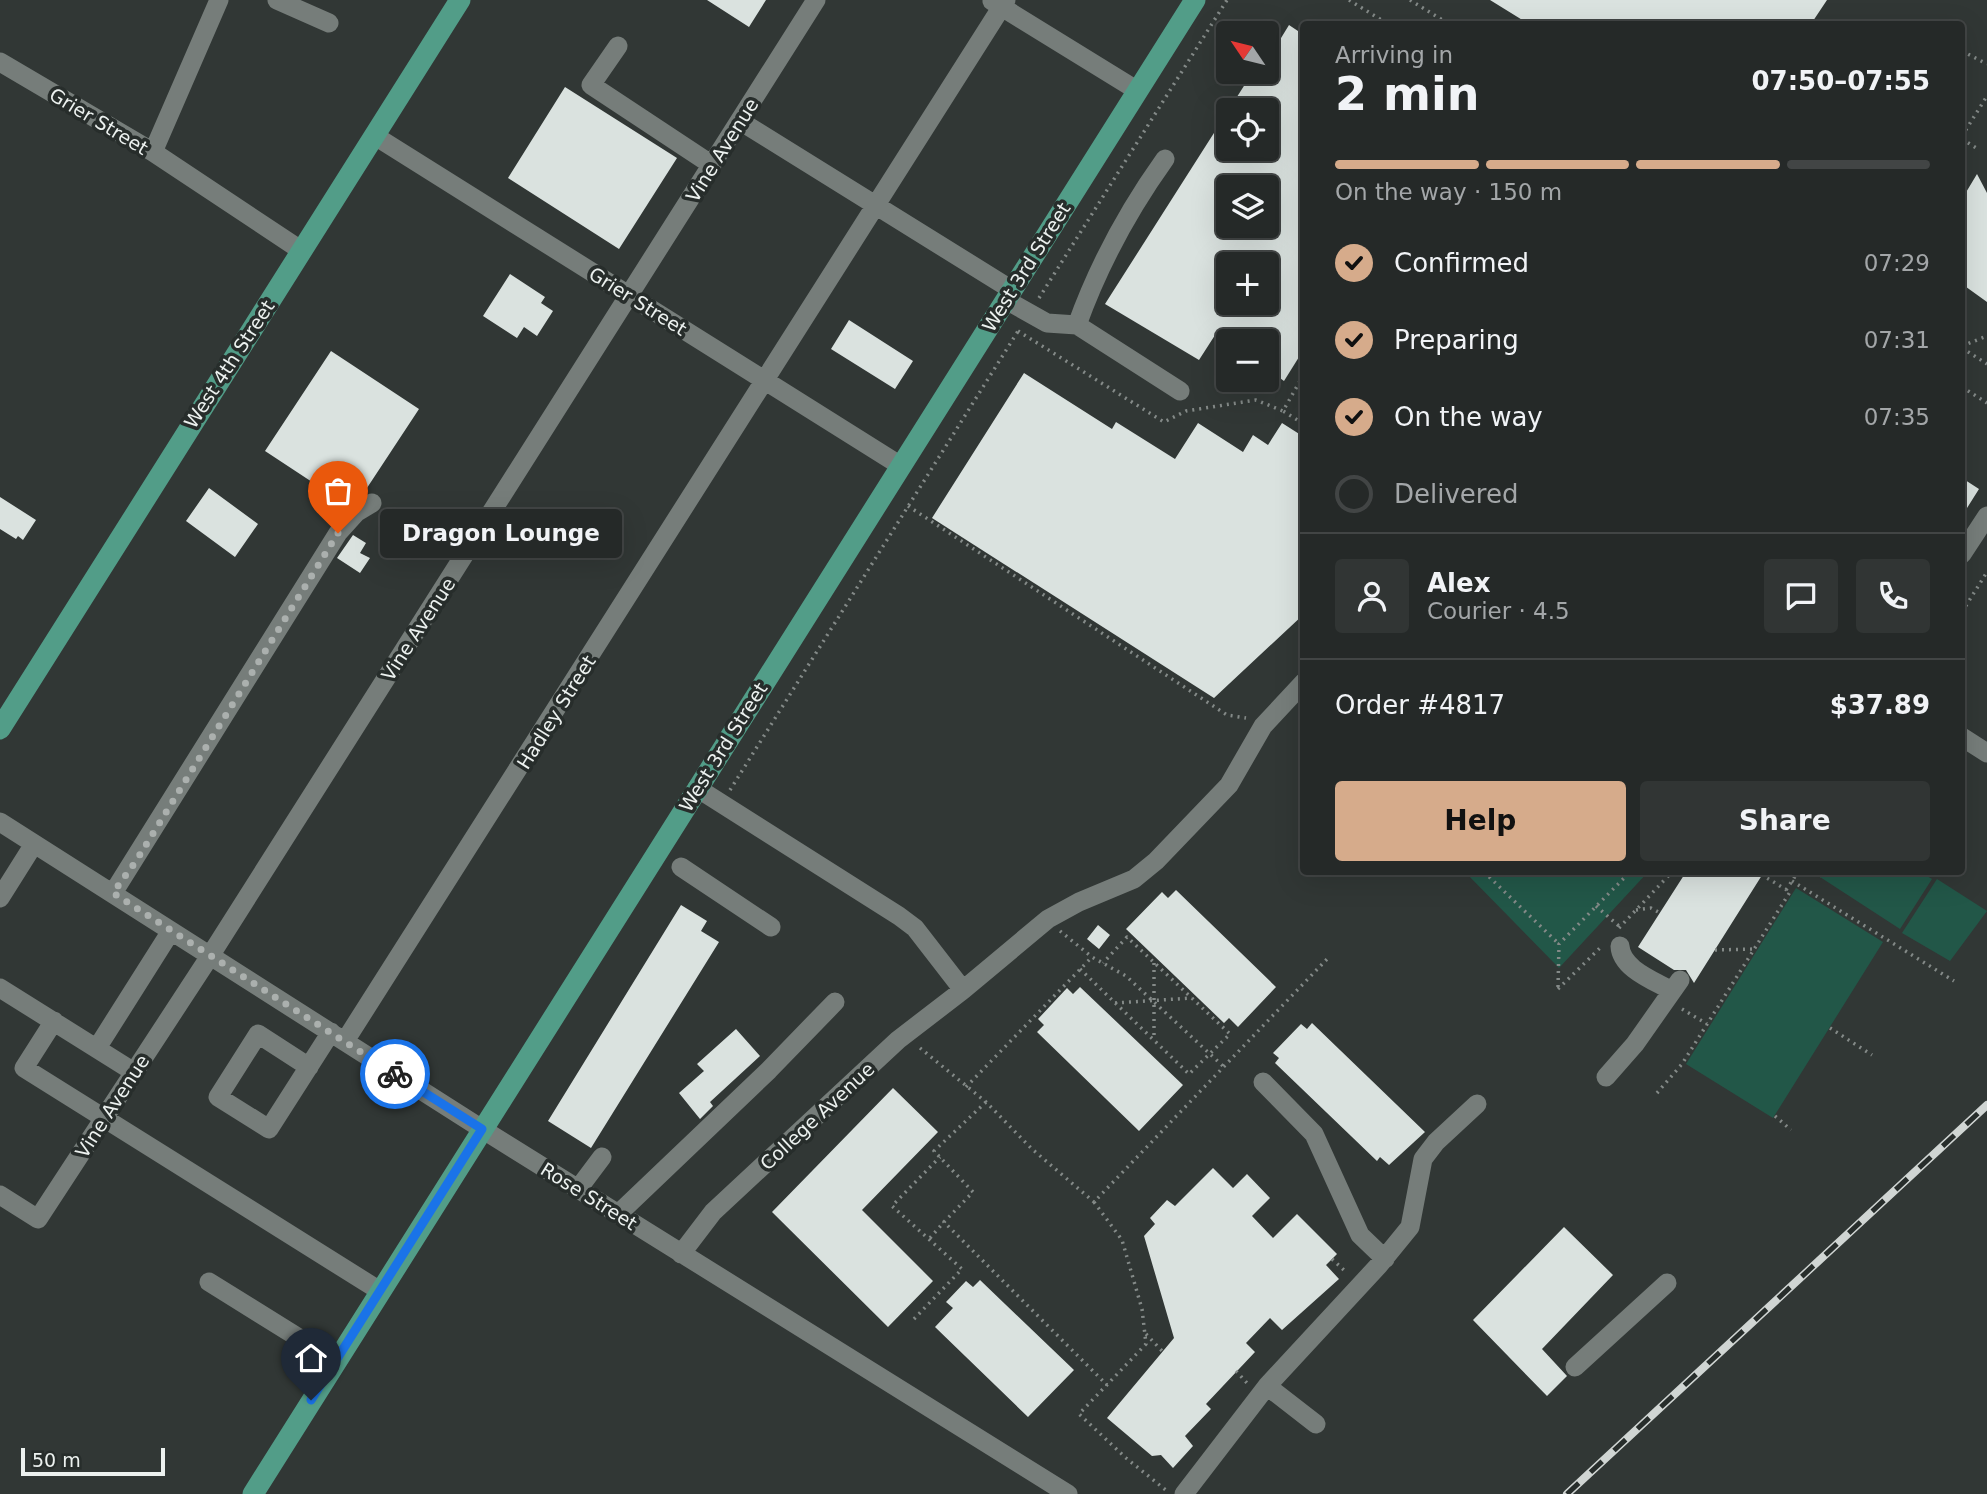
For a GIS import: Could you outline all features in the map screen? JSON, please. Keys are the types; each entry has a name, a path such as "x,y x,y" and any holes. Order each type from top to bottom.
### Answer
{"main road":[{"name":"West 4th Street","path":"0,730 460,0"},
{"name":"West 3rd Street","path":"253,1494 1195,0"}],"street":[{"path":"153,152 219,0"},
{"path":"277,0 329,23"},
{"name":"Vine Avenue","path":"0,1195 38,1219 210,956 816,0"},
{"path":"1000,2 1138,91"},
{"name":"Hadley Street","path":"309,1066 258,1034 218,1097 269,1129 309,1066 338,1037 765,381 1000,2"},
{"path":"618,46 591,85 712,165"},
{"name":"Grier Street","path":"0,62 153,152 302,251"},
{"path":"740,121 876,204 1009,295 1029,314 1047,323 1077,325 1180,391"},
{"name":"Grier Street","path":"375,136 901,466"},
{"path":"1077,325 1103,258 1129,210 1165,159"},
{"path":"113,893 136,861 331,543 357,512 372,503"},
{"path":"1965,549 1987,516"},
{"name":"College Avenue","path":"681,1254 693,1236 723,1203 898,1040 1048,919 1079,902 1134,879 1156,861 1229,785 1263,726 1300,686"},
{"path":"1965,739 1987,753"},
{"path":"697,788 915,928 963,990"},
{"name":"Rose Street","path":"0,822 482,1129 1068,1494"},
{"path":"0,898 34,844"},
{"path":"681,867 771,928"},
{"path":"97,1048 171,931"},
{"path":"1606,1077 1673,990 1628,964 1621,954 1620,937"},
{"path":"0,988 134,1072"},
{"path":"618,1214 778,1061 835,1002"},
{"path":"54,1021 24,1068 380,1291"},
{"path":"1263,1082 1314,1134 1360,1235 1385,1259"},
{"path":"1184,1494 1258,1385 1385,1259 1413,1220 1423,1159 1436,1142 1478,1104"},
{"path":"578,1189 602,1157"},
{"path":"209,1282 336,1361"},
{"path":"1575,1367 1667,1283"},
{"path":"1258,1385 1316,1424"}],"path":[{"path":"722,804 1227,0"},
{"path":"1349,0 1383,21"},
{"path":"1410,0 1444,21"},
{"path":"1965,53 1987,64"},
{"path":"1965,132 1987,96"},
{"path":"1965,139 1978,149"},
{"path":"1965,346 1987,336"},
{"path":"1965,349 1987,364"},
{"path":"1300,381 1283,411 1300,422"},
{"path":"1965,389 1986,401"},
{"path":"908,506 1227,715 1241,715 1248,719"},
{"path":"1965,607 1987,572"},
{"path":"1486,875 1559,944"},
{"path":"1558,989 1559,944 1627,875"},
{"path":"1657,1093 1682,1063 1790,892 1762,875"},
{"path":"1786,890 1796,875"},
{"path":"1792,881 1954,981"},
{"path":"1596,906 1620,937"},
{"path":"1633,912 1642,908 1660,913"},
{"path":"1058,930 1092,957 1126,976 1224,1067"},
{"path":"1080,969 1188,1074 1230,1034 1128,937 1103,963"},
{"path":"1715,950 1755,949"},
{"path":"967,1087 1092,957"},
{"path":"1094,1202 1329,957"},
{"path":"1154,962 1154,1041"},
{"path":"1673,990 1707,1024"},
{"path":"1115,1003 1192,998"},
{"path":"1830,1028 1872,1055"},
{"path":"920,1048 986,1102 1032,1149 1094,1202 1122,1240 1142,1310 1146,1344 1079,1414 1125,1458 1171,1494"},
{"path":"930,1237 973,1192 934,1151 986,1102"},
{"path":"1774,1116 1791,1130"},
{"path":"914,1319 962,1269 930,1237 892,1206 940,1157"},
{"path":"944,1222 1107,1385"},
{"path":"1332,1259 1350,1276"},
{"path":"1145,1333 1164,1353"},
{"path":"1236,1371 1258,1385"}],"green space":[{"path":"1468,875 1645,875 1559,968"},
{"path":"1925,875 1932,879 1900,929 1820,877"},
{"path":"1937,879 1987,911 1950,961 1902,933"},
{"path":"1796,888 1883,942 1773,1118 1686,1064"}],"building":[{"path":"707,0 766,0 749,27"},
{"path":"1490,0 1827,0 1813,21 1524,21"},
{"path":"1289,25 1300,32 1300,355 1284,381 1279,377 1279,329 1216,329 1216,334 1199,360 1105,304 1216,130 1216,161 1279,161 1279,98 1236,98 1245,84 1279,84 1279,41"},
{"path":"565,87 677,158 619,249 508,178"},
{"path":"1977,174 1987,193 1987,302 1965,286 1965,194"},
{"path":"510,274 545,297 541,303 553,311 537,336 524,327 517,338 483,316"},
{"path":"849,320 913,361 895,389 831,349"},
{"path":"331,351 419,409 363,494 347,505 265,451"},
{"path":"1024,373 1112,429 1116,422 1175,459 1198,423 1243,452 1253,435 1268,445 1282,423 1300,434 1300,618 1214,698 932,518"},
{"path":"1965,480 1979,489 1965,511"},
{"path":"209,488 258,524 235,557 186,521"},
{"path":"0,497 36,520 23,540 18,536 16,539 0,529"},
{"path":"353,535 366,543 360,553 370,558 360,573 337,558"},
{"path":"1684,875 1762,875 1694,983 1686,970 1674,970 1638,947"},
{"path":"1176,890 1276,987 1238,1027 1229,1018 1224,1023 1126,929 1162,892 1168,898"},
{"path":"681,905 707,921 701,931 719,942 591,1148 548,1121"},
{"path":"1098,925 1110,935 1099,949 1087,939"},
{"path":"1080,987 1183,1085 1139,1131 1037,1032 1044,1025 1038,1019 1067,988 1073,994"},
{"path":"1312,1023 1425,1132 1389,1165 1380,1157 1377,1161 1275,1063 1279,1058 1273,1053 1301,1024 1307,1029"},
{"path":"736,1029 760,1056 710,1102 713,1106 700,1119 679,1093 704,1071 697,1064"},
{"path":"893,1088 938,1132 862,1210 933,1281 888,1327 772,1212"},
{"path":"1213,1168 1233,1188 1247,1174 1270,1198 1252,1216 1273,1238 1297,1214 1337,1254 1326,1265 1339,1279 1282,1330 1270,1318 1246,1343 1255,1352 1206,1404 1211,1409 1185,1436 1193,1446 1173,1468 1161,1455 1152,1456 1107,1418 1174,1338 1144,1236 1155,1224 1150,1218 1167,1200 1175,1206"},
{"path":"1564,1227 1613,1275 1542,1349 1567,1376 1547,1396 1473,1320"},
{"path":"980,1280 1074,1370 1028,1417 935,1327 953,1308 946,1302 966,1281 973,1287"}],"railway":[{"path":"1567,1494 1987,1105"}],"way so far":[{"path":"338,533 136,861 113,893 395,1074"}],"place":[{"name":"Dragon Lounge","path":"338,533"}],"route":[{"path":"311,1400 482,1129 395,1074"}]}
